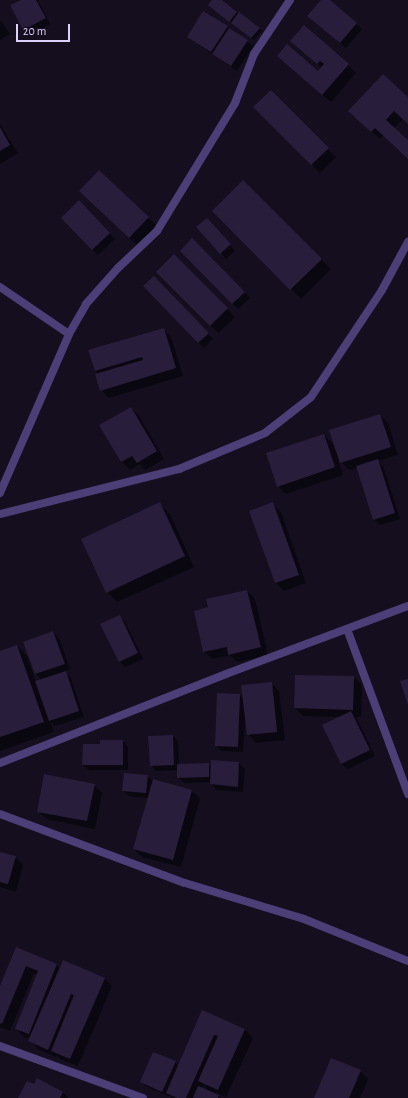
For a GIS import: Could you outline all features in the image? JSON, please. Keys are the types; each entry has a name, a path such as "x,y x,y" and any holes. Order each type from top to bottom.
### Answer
{"street":[{"path":"0,494 69,334 86,304 118,268 157,231 235,103 254,54 290,0"},
{"path":"0,514 179,469 265,433 311,397 382,290 408,242"},
{"path":"0,287 69,334"},
{"path":"0,763 226,674 408,606"},
{"path":"347,629 408,794"},
{"path":"0,814 186,883 304,919 408,961"},
{"path":"0,1046 143,1098"}],"building":[{"path":"21,0 36,0 46,18 23,30 10,5"},
{"path":"212,0 222,0 237,12 229,22 208,5"},
{"path":"321,0 330,0 357,23 340,43 307,16"},
{"path":"203,11 228,26 211,52 187,37"},
{"path":"239,12 260,28 251,38 231,23"},
{"path":"304,25 349,64 322,95 277,56 287,44 318,71 324,64 320,61 317,64 290,41"},
{"path":"229,28 248,40 231,66 212,54"},
{"path":"383,74 408,97 408,124 394,111 386,120 408,140 408,159 375,128 371,132 348,111"},
{"path":"271,90 329,148 311,165 253,107"},
{"path":"0,127 10,145 0,151"},
{"path":"99,170 149,217 129,238 79,191"},
{"path":"243,180 322,259 290,290 212,211"},
{"path":"79,200 110,233 92,250 61,218"},
{"path":"207,218 231,244 220,254 196,227"},
{"path":"192,238 245,292 232,304 180,251"},
{"path":"174,254 228,308 210,326 156,272"},
{"path":"154,276 209,333 198,343 143,286"},
{"path":"164,328 176,368 100,391 95,374 143,360 142,357 95,371 88,350"},
{"path":"131,407 157,451 137,463 132,456 121,462 99,425"},
{"path":"380,414 391,447 340,463 329,430"},
{"path":"324,434 335,467 277,487 266,453"},
{"path":"378,459 395,513 373,520 356,466"},
{"path":"160,502 185,556 106,593 81,539"},
{"path":"273,502 299,575 275,583 249,511"},
{"path":"247,590 261,647 228,655 227,647 203,652 194,611 208,607 206,599"},
{"path":"120,615 138,653 119,662 100,624"},
{"path":"53,631 65,664 35,674 23,642"},
{"path":"17,645 44,722 0,737 0,651"},
{"path":"66,671 79,711 49,721 35,681"},
{"path":"295,675 354,676 353,710 294,708"},
{"path":"408,679 408,705 400,681"},
{"path":"272,682 277,732 247,735 241,685"},
{"path":"217,693 240,694 238,747 215,746"},
{"path":"351,711 370,750 341,764 322,725"},
{"path":"173,735 174,765 150,766 148,736"},
{"path":"100,740 123,740 123,765 82,765 83,744 100,744"},
{"path":"211,760 239,762 238,787 210,784"},
{"path":"209,763 209,777 177,778 177,764"},
{"path":"124,773 148,775 146,793 122,791"},
{"path":"44,774 95,784 87,821 37,812"},
{"path":"153,779 192,790 173,860 133,849"},
{"path":"0,852 16,856 8,884 0,882"},
{"path":"16,947 57,964 29,1034 15,1029 38,971 26,966 2,1024 0,1023 0,986"},
{"path":"63,960 105,978 70,1059 51,1051 74,995 71,994 48,1050 28,1041"},
{"path":"202,1010 245,1029 218,1090 198,1081 218,1036 214,1035 186,1098 177,1098 166,1093"},
{"path":"153,1052 176,1061 162,1092 140,1082"},
{"path":"331,1058 361,1070 349,1098 314,1098"},
{"path":"37,1078 63,1092 60,1098 18,1098 27,1081 34,1084"},
{"path":"198,1086 219,1095 218,1098 193,1098"}]}
